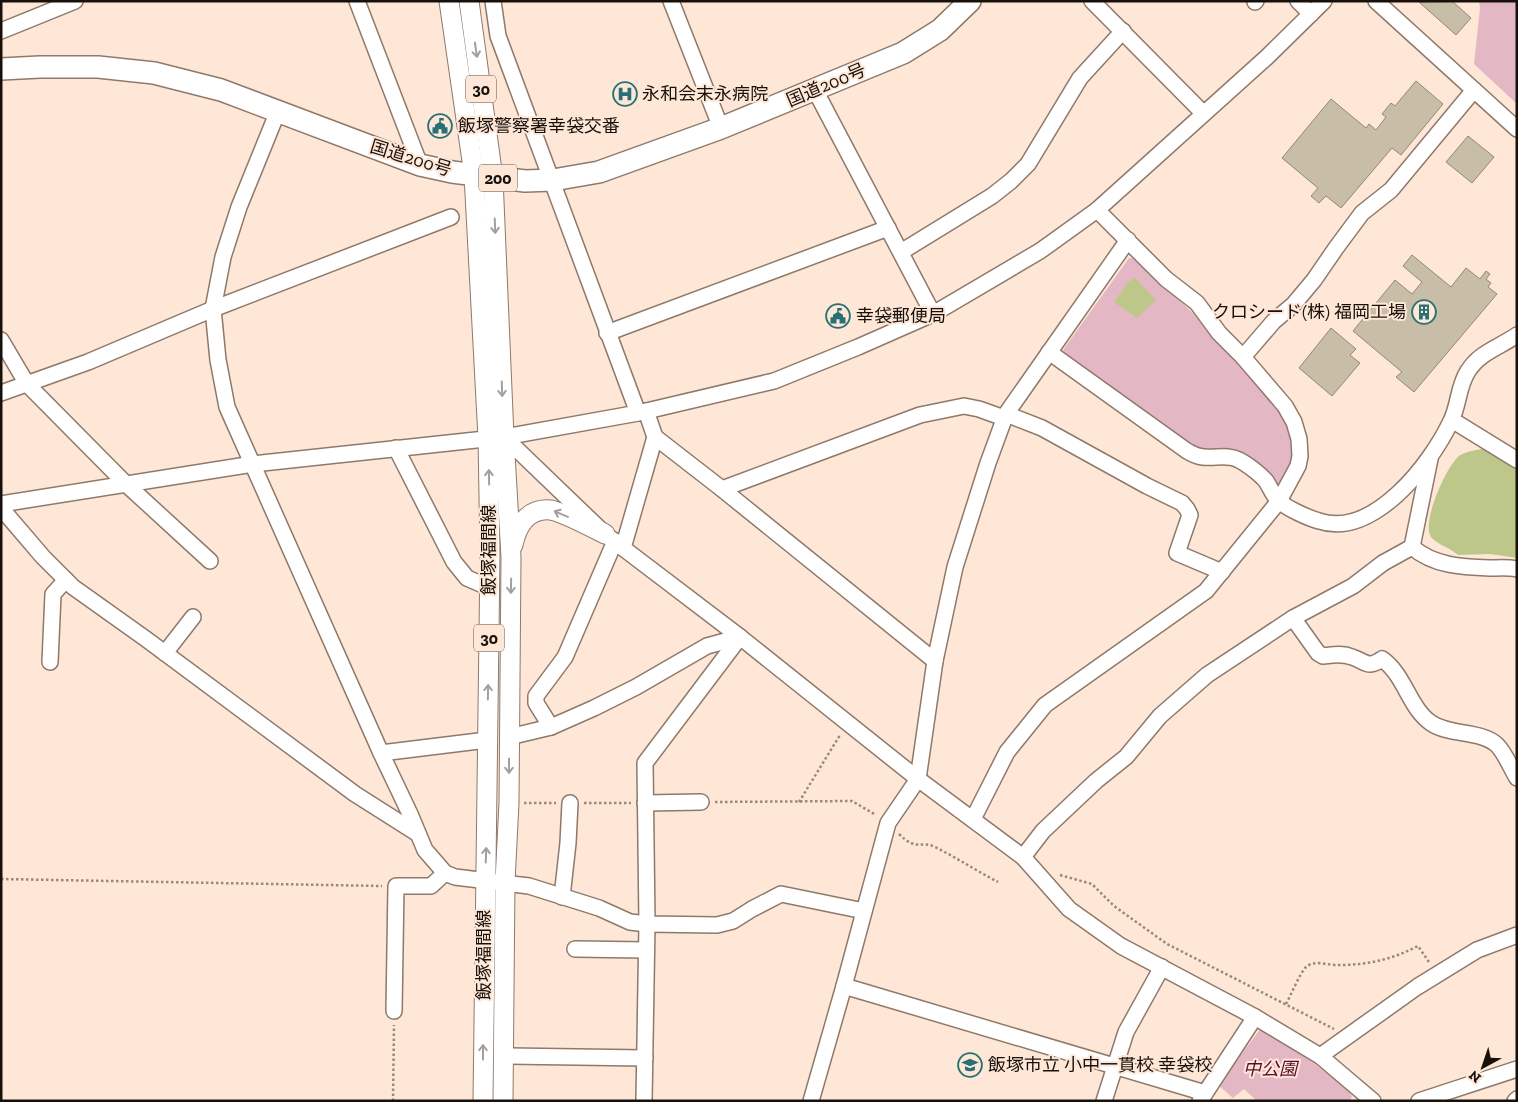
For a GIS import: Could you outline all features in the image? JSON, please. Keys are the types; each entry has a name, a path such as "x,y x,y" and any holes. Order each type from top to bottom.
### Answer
{"highway":[{"name":"国道200号","path":"1,69 98,67 154,73 221,90 420,165 484,176 525,180 553,180 599,172 721,128 903,53 940,30 970,1"}],"main road":[{"name":"飯塚福間線","path":"449,1 484,176"},
{"name":"飯塚福間線","path":"469,1 484,176 496,438 511,557 509,803 505,882 503,1101"},
{"name":"飯塚福間線","path":"483,1101 485,881 488,800 487,740 490,588 496,438"},
{"path":"511,557 516,531 522,522 531,515 541,511 552,510 614,541"}],"street":[{"path":"1,31 76,1"},
{"path":"357,1 420,165"},
{"path":"493,1 498,36 553,180 607,333 655,437 935,661"},
{"path":"671,1 721,128"},
{"path":"1092,1 1203,113"},
{"path":"1298,1 1311,14"},
{"path":"1,504 253,464 496,438 642,412 774,380 858,347 933,314 1040,251 1097,210 1267,57 1324,1"},
{"path":"1376,1 1517,130"},
{"path":"901,252 992,196 1023,170 1080,78 1123,31"},
{"path":"815,90 933,314"},
{"path":"1243,357 1274,321 1293,305 1314,280 1362,213 1391,190 1474,90"},
{"path":"278,111 236,216 223,257 213,309 218,360 228,407 425,850 445,873 455,877 529,886 599,908 630,922 717,925 733,921 752,908 781,894 864,911"},
{"path":"973,818 1007,752 1045,705 1206,591 1279,501 1298,466 1300,456 1299,440 1294,422 1285,406 1243,357 1219,333 1197,303 1166,279 1097,210"},
{"path":"1,393 88,362 213,309 451,217"},
{"path":"607,333 888,228"},
{"path":"811,1101 888,823 918,779 935,661 955,567 988,462 1005,416 1128,240"},
{"path":"1049,352 1187,451 1198,456 1227,456 1239,460 1264,478 1279,501 1300,514 1320,522 1344,523 1366,518 1381,509 1399,493 1430,457 1452,420 1459,393 1468,371 1483,354 1506,343 1517,335"},
{"path":"1,340 27,384 126,484 210,561"},
{"path":"722,489 928,413 964,406 1005,416 1042,428 1147,486 1182,503 1190,515 1177,553 1222,572"},
{"path":"1452,420 1517,460"},
{"path":"550,727 536,703 536,696 564,657 614,541 655,437"},
{"path":"496,438 614,541 740,637 918,779 1023,857 1070,908 1121,946 1255,1017 1320,1056 1365,1098"},
{"path":"396,448 454,562 468,578 490,588"},
{"path":"1023,857 1043,831 1096,781 1126,757 1160,716 1207,675 1293,618 1353,586 1383,563 1412,547 1430,457"},
{"path":"1,508 42,557 73,587 355,794 418,834"},
{"path":"1412,547 1435,562 1517,570"},
{"path":"50,662 53,594 66,580"},
{"path":"165,653 193,617"},
{"path":"1293,618 1318,653 1323,656 1339,654 1352,657 1366,664 1374,664 1382,659 1402,681 1423,716 1444,730 1488,739 1497,746 1517,778"},
{"path":"509,737 550,727 594,708 636,687 706,646 740,637"},
{"path":"644,1101 647,924 645,764 740,637"},
{"path":"381,753 487,740"},
{"path":"645,802 702,802"},
{"path":"562,897 570,803"},
{"path":"394,1011 396,886 431,886 445,873"},
{"path":"1320,1056 1437,974 1477,950 1517,935"},
{"path":"575,948 646,950"},
{"path":"1104,1101 1126,1032 1162,967"},
{"path":"844,986 1116,1066 1202,1097 1255,1017"},
{"path":"504,1056 645,1058"},
{"path":"1419,1101 1517,1068"}],"path":[{"path":"798,802 841,733 849,725"},
{"path":"702,802 852,801 888,823 906,841 914,845 933,845 998,882"},
{"path":"1034,870 1050,870 1060,875 1092,884 1114,906 1167,944 1347,1037"},
{"path":"1,879 396,886"},
{"path":"1286,1004 1306,967 1314,962 1338,966 1371,964 1403,954 1418,946 1437,974"},
{"path":"393,1101 394,1011"}],"green space":[{"path":"1479,1 1517,1 1517,104 1474,64 1480,8"},
{"path":"1129,258 1137,261 1193,313 1215,341 1278,405 1292,434 1293,464 1279,492 1266,474 1200,453 1065,358 1063,350"},
{"name":"中公園","path":"1261,1028 1289,1044 1347,1089 1352,1096 1350,1101 1257,1101 1244,1089 1233,1098 1218,1085"}],"shaded area":[{"path":"1135,278 1156,300 1137,318 1114,302 1128,282"},
{"path":"1485,448 1517,468 1517,558 1490,554 1458,555 1435,541 1430,535 1430,517 1433,506 1448,471 1462,454"}],"building":[{"path":"1452,1 1471,18 1456,35 1419,2"},
{"path":"1416,81 1443,104 1401,155 1392,148 1341,208 1326,196 1319,203 1311,196 1318,188 1282,158 1331,99 1366,128 1369,124 1376,130 1386,117 1382,114 1391,103 1395,106"},
{"path":"1468,136 1494,157 1472,183 1446,162"},
{"name":"クロシード(株) 福岡工場","path":"1412,255 1451,287 1466,268 1480,279 1486,271 1490,274 1486,279 1491,283 1488,287 1497,294 1414,392 1396,377 1402,372 1353,331 1395,280 1412,294 1422,282 1403,266"},
{"name":"クロシード(株) 福岡工場","path":"1331,328 1356,349 1350,355 1360,363 1332,396 1299,368"}],"place":[{"name":"永和会末永病院","path":"625,94"},
{"name":"飯塚警察署幸袋交番","path":"440,126"},
{"name":"クロシード(株) 福岡工場","path":"1424,312"},
{"name":"幸袋郵便局","path":"838,316"},
{"name":"飯塚市立 小中一貫校 幸袋校","path":"970,1065"}]}
